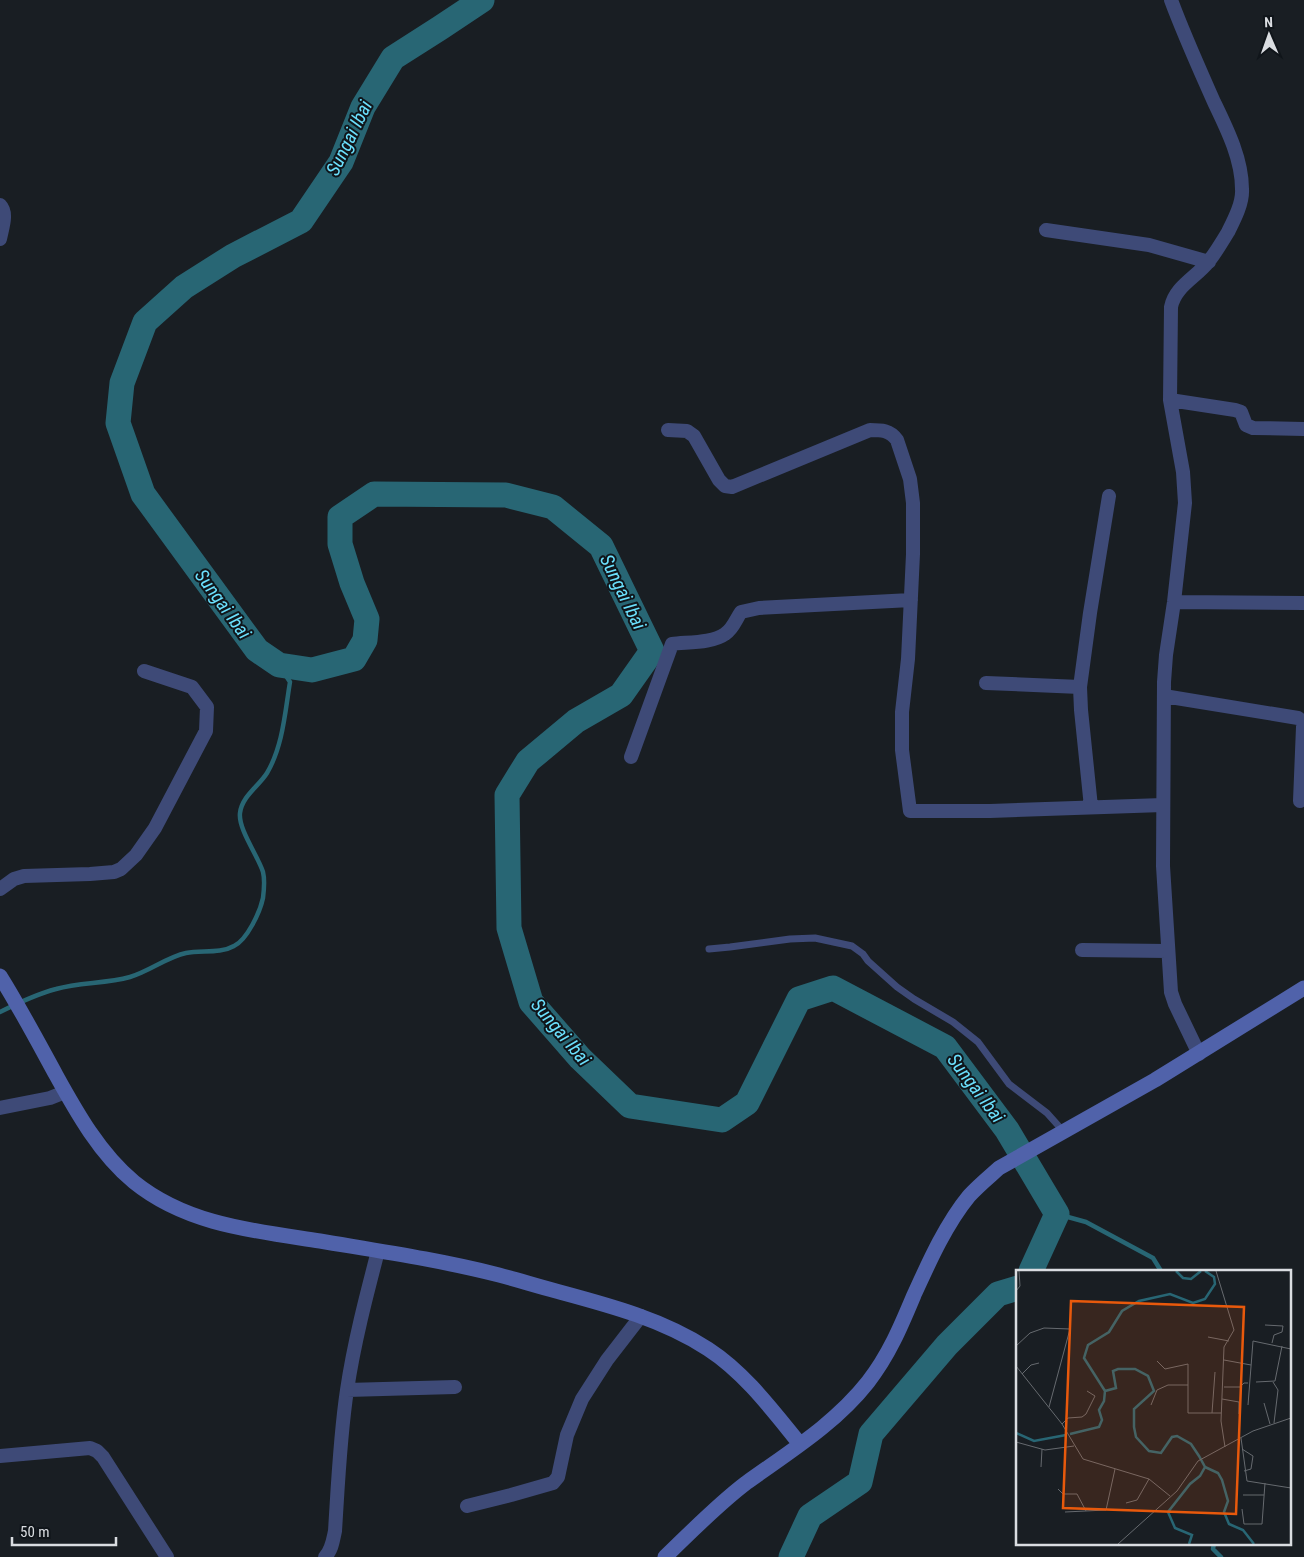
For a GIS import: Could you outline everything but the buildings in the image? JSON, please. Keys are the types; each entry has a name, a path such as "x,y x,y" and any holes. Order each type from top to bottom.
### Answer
{"street":[{"path":"1171,0 1233,145 1242,177 1243,191 1228,232 1209,262 1178,290 1173,298 1170,328 1170,400 1183,472 1185,503 1166,655 1163,866 1171,992 1199,1054"},
{"path":"0,205 5,212 0,239"},
{"path":"1046,230 1149,245 1209,262"},
{"path":"1170,400 1241,412 1246,425 1252,428 1304,429"},
{"path":"668,430 687,432 694,436 718,480 725,486 732,486 870,430 882,430 893,434 900,446 906,464 913,503 908,659 902,712 902,750 910,810 990,811 1163,805"},
{"path":"1091,807 1080,710 1080,687 1109,496"},
{"path":"631,757 672,644 715,639 725,634 732,627 741,612 759,608 911,600"},
{"path":"1174,602 1304,603"},
{"path":"0,889 14,879 24,876 90,874 121,870 136,855 155,828 206,730 207,707 192,686 144,671"},
{"path":"986,683 1080,687"},
{"path":"1164,696 1298,718 1303,722 1300,801"},
{"path":"1082,950 1167,951"},
{"path":"1,977 80,1117 111,1160 136,1184 173,1208 239,1227 378,1251 499,1275 617,1307 641,1316 672,1329 710,1350 753,1389 800,1444"},
{"path":"665,1557 718,1506 800,1444 853,1400 878,1369 897,1335 935,1252 958,1210 975,1189 999,1168 1199,1054 1304,988"},
{"path":"0,1108 50,1098 65,1092"},
{"path":"325,1557 329,1553 335,1531 347,1390 365,1301 378,1251"},
{"path":"467,1506 553,1483 558,1476 567,1435 582,1399 607,1360 641,1316"},
{"path":"347,1390 455,1387"},
{"path":"0,1456 90,1448 97,1451 103,1457 168,1557"}],"lane":[{"path":"709,949 790,939 815,938 852,946 897,987 954,1022 978,1042 1009,1084 1047,1112 1064,1132"}],"waterway":[{"name":"Sungai Ibai","path":"482,0 393,58 363,107 341,162 301,221 233,256 184,287 145,322 122,383 118,423 143,494 257,650 279,665 312,670 354,659 365,640 367,619 352,583 340,544 340,517 374,494 506,495 553,507 601,546 652,651 621,695 576,721 528,761 507,795 509,928 531,1002 580,1058 630,1106 722,1120 747,1103 799,999 833,988 945,1047 1007,1130 1057,1214 1031,1270"},
{"path":"0,1012 49,991 74,985 130,977 179,955 229,948 244,938 259,911 263,898 264,882 263,872 242,827 240,813 247,796 264,778 277,752 290,682 279,665"},
{"path":"1057,1214 1086,1222 1153,1258 1160,1270"},
{"name":"Sungai Ibai","path":"791,1557 810,1516 860,1482 871,1434 947,1345 998,1294 1016,1289"},
{"path":"1214,1544 1213,1549 1221,1557"}]}
